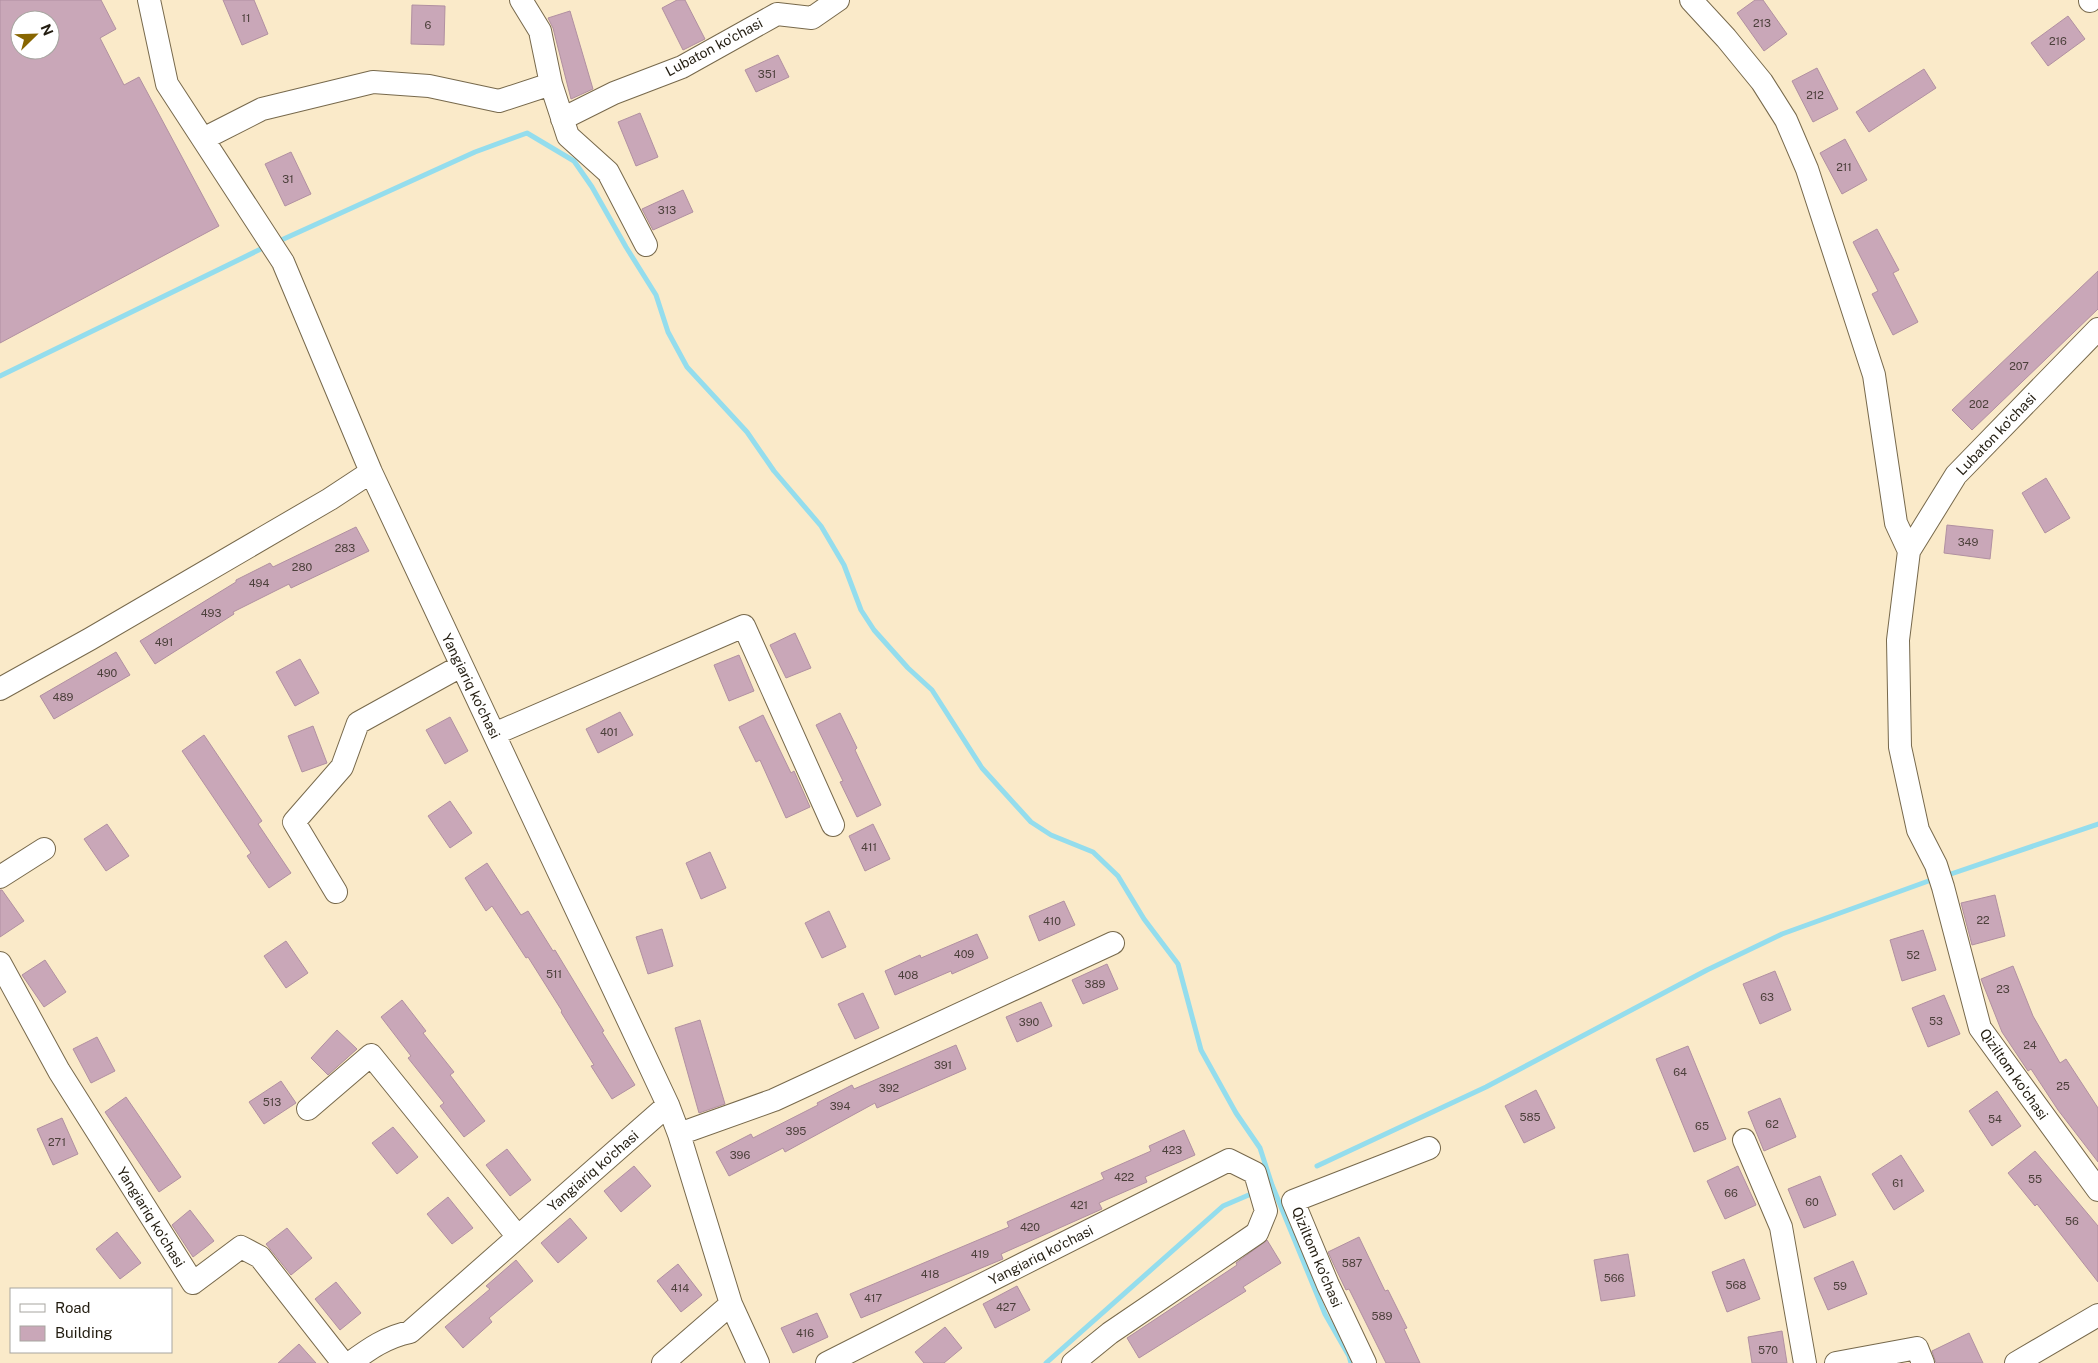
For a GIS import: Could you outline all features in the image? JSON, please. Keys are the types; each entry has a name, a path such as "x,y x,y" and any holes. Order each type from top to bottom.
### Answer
{"street":[{"name":"Yangiariq ko'chasi","path":"149,0 167,84 284,262 371,472 668,1105 679,1134 731,1304 758,1363"},
{"path":"520,0 540,31 551,84 568,136 608,172 646,245"},
{"name":"Lubaton ko'chasi","path":"562,119 614,93 682,67 777,14 812,18 838,0"},
{"path":"1691,0 1726,38 1762,82 1786,120 1807,169 1874,375 1896,523 1909,551"},
{"path":"203,139 262,109 373,82 428,86 499,101 551,84"},
{"name":"Lubaton ko'chasi","path":"1909,551 1956,475 2098,329"},
{"path":"0,689 90,639 321,504 371,472"},
{"name":"Qiziltom ko'chasi","path":"1909,551 1898,640 1900,747 1918,830 1936,865 1943,887 1980,1028 2098,1190"},
{"path":"494,734 744,626 833,826"},
{"path":"336,892 294,822 342,767 358,723 461,666"},
{"path":"0,877 44,849"},
{"path":"679,1134 774,1100 1113,942"},
{"name":"Yangiariq ko'chasi","path":"0,963 59,1072 193,1284 240,1247 260,1257 343,1363"},
{"path":"308,1109 371,1055 518,1237"},
{"name":"Yangiariq ko'chasi","path":"350,1363 394,1335 410,1332 668,1105"},
{"path":"1744,1140 1781,1228 1804,1363"},
{"name":"Qiziltom ko'chasi","path":"1365,1363 1318,1261 1293,1201 1429,1148"},
{"name":"Yangiariq ko'chasi","path":"827,1363 1229,1160 1255,1173 1266,1211 1256,1233 1110,1333 1073,1363"},
{"path":"662,1363 731,1304"},
{"path":"2016,1363 2098,1315"},
{"path":"1836,1363 1917,1348 1923,1363"}],"building":[{"path":"0,0 101,0 116,29 100,38 124,85 139,77 219,226 0,343"},
{"path":"223,0 254,0 268,34 242,45"},
{"path":"677,0 685,0 705,39 683,50 662,8"},
{"path":"1755,0 1763,0 1787,34 1764,51 1737,13"},
{"path":"412,5 445,6 444,45 411,44"},
{"path":"570,11 593,89 571,99 553,28 548,18"},
{"path":"2068,16 2085,39 2048,66 2031,43"},
{"path":"778,55 789,77 756,92 745,70"},
{"path":"1817,68 1838,109 1813,122 1792,81"},
{"path":"1924,69 1936,88 1869,132 1856,112"},
{"path":"640,113 658,157 636,166 618,122"},
{"path":"1845,139 1867,180 1842,194 1820,153"},
{"path":"291,152 311,194 285,206 265,164"},
{"path":"683,190 693,212 653,230 642,209"},
{"path":"1877,229 1899,270 1893,273 1918,322 1893,335 1872,294 1878,291 1853,242"},
{"path":"2098,271 2098,309 1972,430 1952,410"},
{"path":"2046,478 2070,518 2045,533 2022,493"},
{"path":"1947,525 1993,530 1990,559 1944,553"},
{"path":"356,527 369,551 291,588 289,584 233,612 234,614 155,664 140,641 236,582 236,580 270,563 273,567"},
{"path":"795,633 811,668 786,678 770,645"},
{"path":"116,652 130,675 54,719 40,696"},
{"path":"739,655 754,691 729,701 714,665"},
{"path":"300,659 319,693 295,706 276,672"},
{"path":"620,712 633,735 598,753 586,729"},
{"path":"840,713 881,805 857,817 840,782 843,781 816,725"},
{"path":"763,715 791,773 794,771 810,807 786,818 760,760 756,762 739,727"},
{"path":"450,717 468,751 445,764 426,730"},
{"path":"313,726 327,763 302,772 288,736"},
{"path":"204,735 262,821 258,824 291,873 269,888 247,856 251,853 182,751"},
{"path":"450,801 472,833 450,848 428,816"},
{"path":"107,824 129,856 106,871 84,839"},
{"path":"873,824 890,859 865,871 849,836"},
{"path":"710,852 726,888 701,899 686,863"},
{"path":"487,863 521,915 528,911 553,951 555,950 635,1085 612,1099 591,1066 594,1065 528,957 526,958 492,906 486,911 465,878"},
{"path":"0,890 2,890 24,921 0,937"},
{"path":"1995,895 2005,936 1972,945 1961,903"},
{"path":"1064,901 1075,925 1039,941 1029,916"},
{"path":"829,911 846,947 822,958 805,923"},
{"path":"662,929 673,966 648,974 636,937"},
{"path":"1923,930 1936,970 1902,981 1890,940"},
{"path":"977,934 988,958 952,974 951,971 895,995 885,971 920,955 921,958"},
{"path":"286,941 308,973 286,988 264,956"},
{"path":"45,960 66,992 44,1007 22,975"},
{"path":"1107,964 1118,989 1083,1004 1072,980"},
{"path":"2013,966 2033,1016 2060,1063 2066,1059 2098,1108 2098,1162 2058,1110 2031,1069 2028,1071 2002,1032 1981,979"},
{"path":"1775,971 1791,1010 1760,1024 1743,984"},
{"path":"863,993 879,1028 855,1039 838,1004"},
{"path":"1944,995 1960,1034 1928,1047 1912,1008"},
{"path":"402,1000 426,1031 423,1033 454,1072 450,1075 485,1121 464,1137 440,1106 444,1103 408,1058 411,1056 381,1017"},
{"path":"1041,1002 1052,1026 1017,1042 1006,1017"},
{"path":"700,1020 725,1104 699,1113 675,1028"},
{"path":"337,1030 357,1049 328,1075 311,1058"},
{"path":"97,1037 115,1071 91,1083 73,1049"},
{"path":"956,1045 966,1069 877,1108 875,1103 785,1152 783,1148 729,1176 716,1152 751,1134 753,1138 818,1105 817,1103 852,1085 854,1089"},
{"path":"1688,1046 1726,1139 1694,1152 1656,1059"},
{"path":"281,1081 296,1103 264,1124 249,1102"},
{"path":"1536,1090 1555,1128 1524,1143 1505,1106"},
{"path":"1997,1091 2021,1126 1992,1146 1969,1111"},
{"path":"126,1097 181,1177 159,1192 105,1112"},
{"path":"1780,1098 1796,1137 1764,1151 1748,1112"},
{"path":"62,1118 78,1154 53,1165 37,1129"},
{"path":"393,1127 418,1157 397,1174 372,1143"},
{"path":"1184,1130 1195,1155 1145,1177 1147,1182 1099,1203 1102,1209 1001,1254 1003,1259 861,1318 850,1294 1009,1227 1007,1222 1104,1179 1101,1173 1151,1151 1149,1146"},
{"path":"507,1149 531,1180 510,1196 486,1165"},
{"path":"2035,1151 2098,1226 2098,1282 2037,1204 2035,1206 2008,1173"},
{"path":"1901,1155 1924,1191 1894,1210 1872,1174"},
{"path":"634,1166 651,1186 621,1212 604,1191"},
{"path":"1738,1166 1756,1205 1725,1219 1707,1181"},
{"path":"1820,1176 1836,1215 1804,1228 1788,1189"},
{"path":"448,1197 473,1228 452,1244 427,1214"},
{"path":"190,1210 214,1241 193,1257 172,1225"},
{"path":"570,1218 587,1238 558,1263 541,1243"},
{"path":"287,1228 312,1258 291,1275 266,1244"},
{"path":"117,1232 141,1263 120,1279 96,1249"},
{"path":"1359,1237 1385,1291 1388,1290 1407,1328 1404,1329 1420,1363 1386,1363 1349,1289 1346,1290 1328,1252"},
{"path":"1267,1240 1281,1263 1243,1287 1246,1291 1139,1358 1127,1338 1237,1265 1236,1263"},
{"path":"1628,1254 1635,1296 1601,1301 1594,1260"},
{"path":"1744,1259 1760,1299 1727,1312 1712,1272"},
{"path":"516,1260 533,1281 489,1318 492,1322 463,1348 445,1327 490,1289 486,1286"},
{"path":"1853,1261 1867,1294 1828,1310 1814,1278"},
{"path":"678,1264 702,1295 681,1312 657,1281"},
{"path":"336,1282 361,1313 340,1330 315,1299"},
{"path":"1017,1286 1030,1310 995,1328 983,1304"},
{"path":"817,1313 828,1337 793,1353 781,1328"},
{"path":"945,1327 962,1348 944,1363 924,1363 915,1352"},
{"path":"1782,1331 1787,1363 1752,1363 1748,1337"},
{"path":"1969,1333 1983,1363 1936,1363 1932,1351"},
{"path":"299,1344 316,1363 278,1363"}],"waterway":[{"path":"277,242 475,152 527,133 574,161 592,187 656,295 668,332 687,367 747,432 774,471 821,526 844,565 861,610 874,630 908,668 932,690 982,768 1031,822 1051,835 1093,852 1118,876 1144,919 1178,964 1201,1050 1236,1113 1260,1148 1272,1185 1325,1314 1349,1356 1351,1363"},
{"path":"0,376 267,246"},
{"path":"1945,876 2098,824"},
{"path":"1317,1166 1486,1087 1707,970 1782,934 1934,879"},
{"path":"1046,1363 1223,1206 1251,1194"}]}
